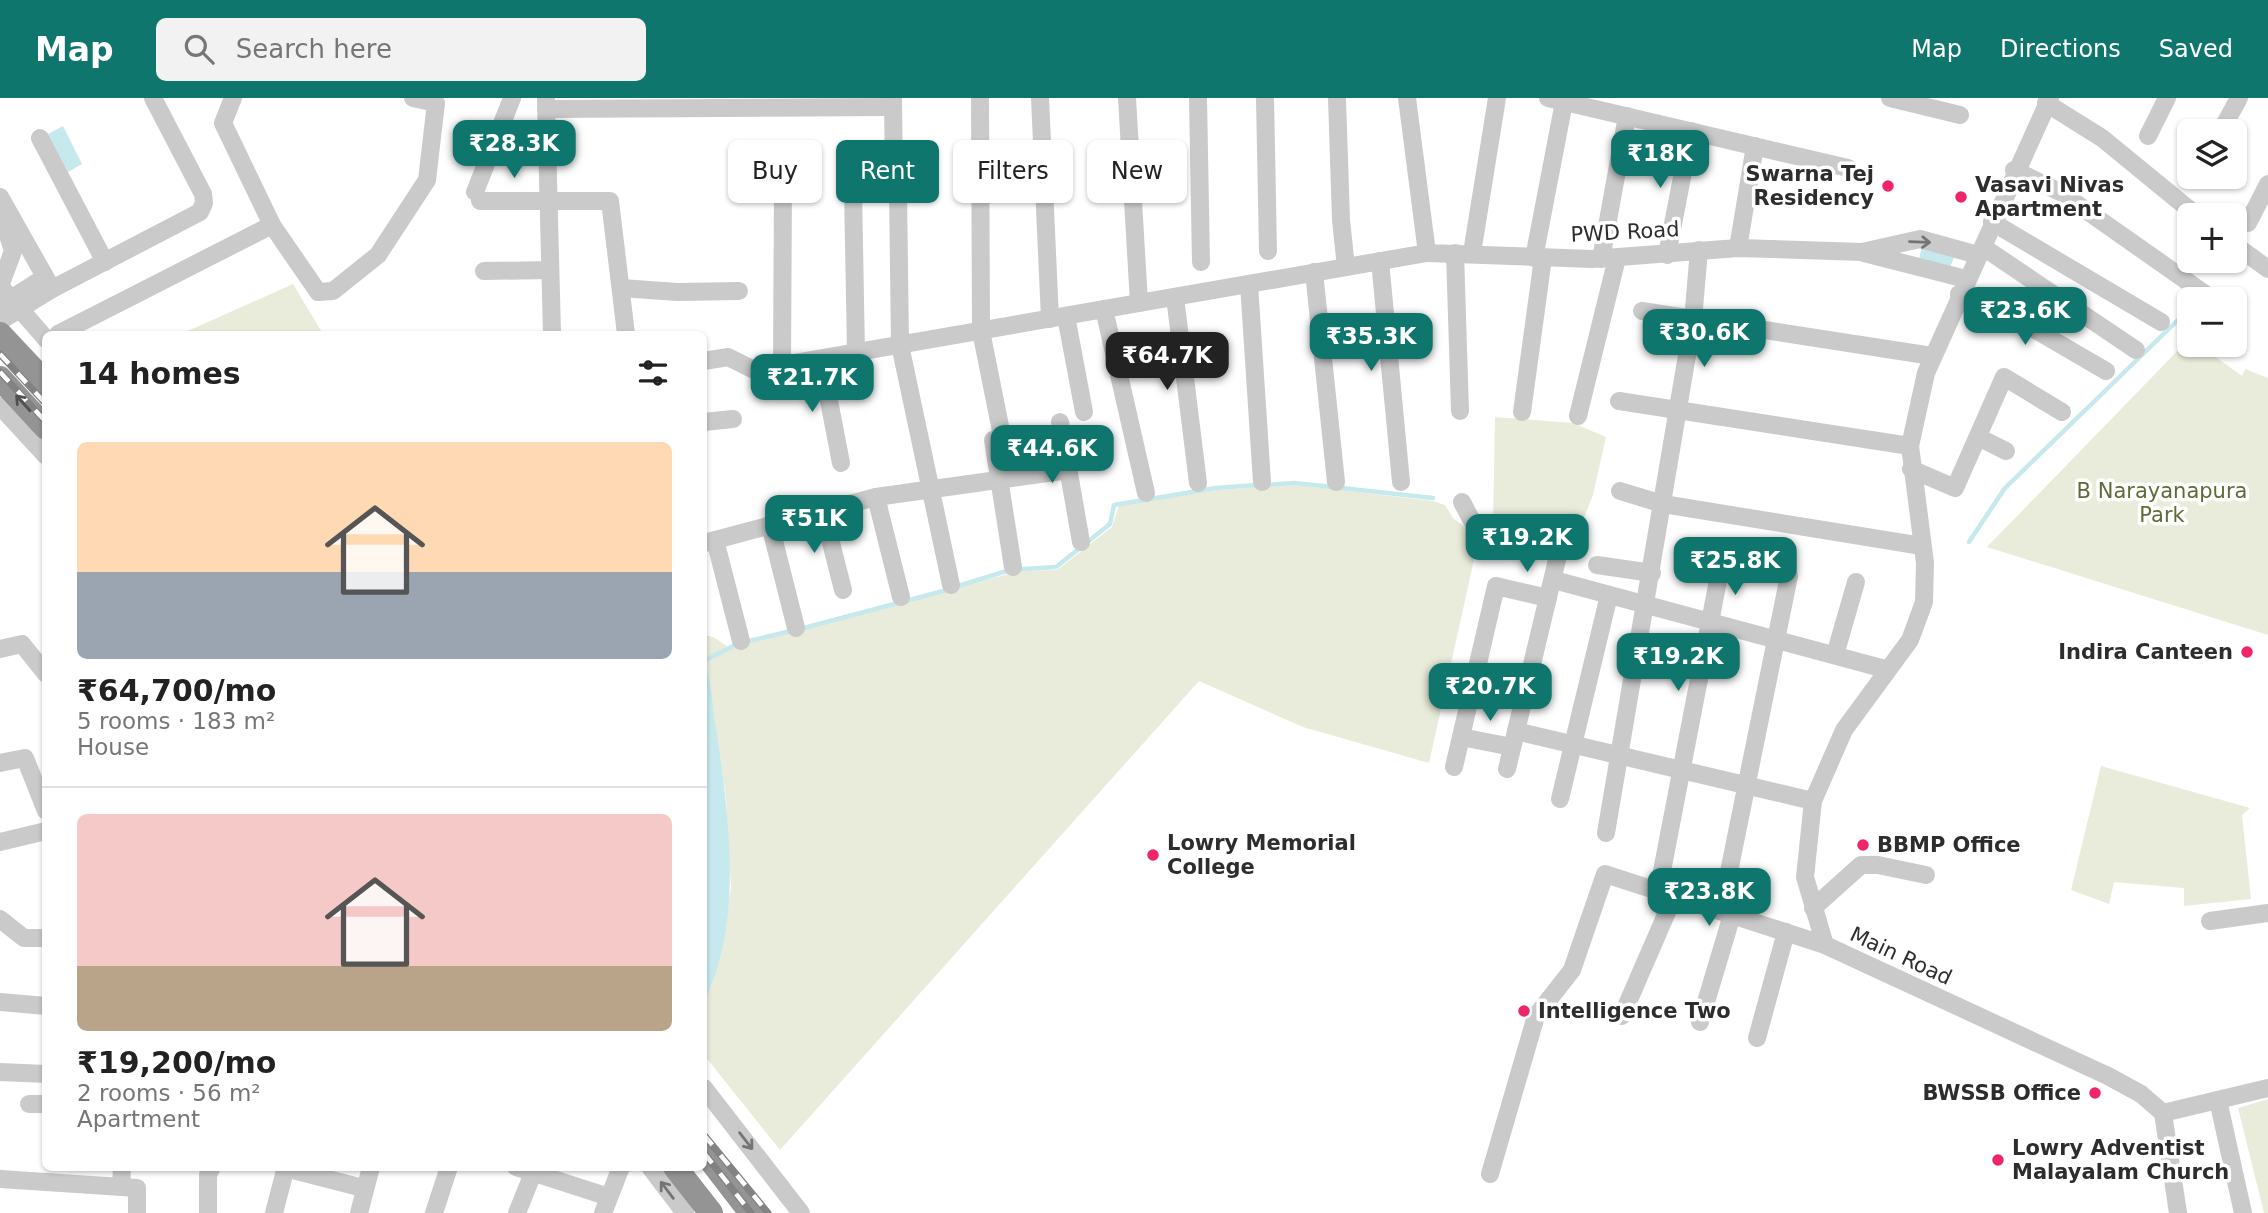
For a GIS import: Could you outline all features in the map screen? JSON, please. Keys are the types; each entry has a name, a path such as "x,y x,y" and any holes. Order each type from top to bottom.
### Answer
{"highway":[{"path":"0,334 42,379"},
{"path":"0,378 42,424"},
{"path":"707,1156 751,1213"},
{"path":"678,1171 711,1213"}],"street":[{"path":"6,297 105,262 200,212 204,203 203,194 153,98"},
{"path":"233,98 223,123 272,225 318,292 333,291 378,255 427,180 436,103 413,98"},
{"path":"512,98 477,197 610,201 626,331"},
{"path":"980,98 981,331 997,435 999,481 1013,568"},
{"path":"1040,98 1058,317 1084,412"},
{"path":"1127,98 1139,303"},
{"path":"1198,98 1201,262"},
{"path":"1265,98 1268,251"},
{"path":"1337,98 1340,220 1346,267"},
{"path":"1407,98 1427,253"},
{"path":"1460,411 1464,253 1497,98"},
{"path":"1890,98 1960,115"},
{"path":"2148,136 2167,98"},
{"path":"2228,119 2239,98"},
{"path":"1522,412 1556,100 1848,168"},
{"path":"2048,101 2102,138 2181,203"},
{"name":"Main Road","path":"2048,101 2014,170 1932,356 1910,446 1924,554 1924,602 1910,640 1885,670 1844,730 1813,801 1805,877 1825,945 2108,1076 2140,1094 2163,1113"},
{"path":"552,331 546,103 893,102 900,345 951,585"},
{"path":"1577,416 1609,258 1627,116"},
{"path":"1667,255 1691,131"},
{"path":"40,138 105,262"},
{"path":"1738,248 1755,146"},
{"path":"2014,170 2060,192 2195,287"},
{"path":"2248,223 2268,184"},
{"path":"0,197 49,283"},
{"path":"782,365 783,203"},
{"path":"853,203 856,352"},
{"path":"0,214 13,251 0,321"},
{"path":"1993,222 2161,322"},
{"path":"64,331 272,225"},
{"name":"PWD Road","path":"707,360 728,356 754,370 1427,253 1609,258 1738,248 1862,252 1920,239 1980,251 2136,349"},
{"path":"1606,833 1647,605 1693,320 1699,250"},
{"path":"1862,252 1962,286 2106,371"},
{"path":"2247,254 2268,270"},
{"path":"1380,261 1401,482"},
{"path":"484,271 550,270"},
{"path":"1314,272 1336,482"},
{"path":"1249,284 1262,482"},
{"path":"621,288 677,292 739,291"},
{"path":"6,297 42,335"},
{"path":"1175,297 1198,483"},
{"path":"1104,309 1146,493"},
{"path":"1642,311 1932,356"},
{"path":"821,359 841,463"},
{"path":"1911,469 1955,488 2004,377 2062,412"},
{"path":"1619,401 1910,446"},
{"path":"2,411 42,452"},
{"path":"707,422 733,419"},
{"path":"1060,422 1081,542"},
{"path":"1978,437 2006,451"},
{"path":"741,641 709,541 876,497 929,487 999,481 1069,470"},
{"path":"1620,491 1663,504 1924,554"},
{"path":"876,497 901,597"},
{"path":"1462,502 1472,522 1483,528 1561,543 1507,769"},
{"path":"822,511 843,590"},
{"path":"770,525 796,628"},
{"path":"1597,565 1652,573"},
{"path":"1662,871 1721,565"},
{"path":"1700,1022 1727,913 1747,785 1789,576"},
{"path":"1554,580 1885,670"},
{"path":"1835,656 1856,582"},
{"path":"1454,767 1496,586 1548,598"},
{"path":"1560,799 1609,595"},
{"path":"0,649 22,644 42,669"},
{"path":"1461,737 1573,745 1813,801"},
{"path":"0,763 25,758 42,801"},
{"path":"0,842 42,832"},
{"path":"1813,908 1861,865 1878,865 1926,875"},
{"path":"1490,1174 1536,1016 1572,970 1605,874 1825,945"},
{"path":"1622,1016 1674,896"},
{"path":"2210,921 2268,913"},
{"path":"0,919 24,938 42,938"},
{"path":"1757,1038 1786,932"},
{"path":"0,1002 42,1006"},
{"path":"0,1072 42,1074"},
{"path":"2178,1213 2163,1113 2268,1088"},
{"path":"707,1092 801,1213"},
{"path":"2218,1100 2243,1213"},
{"path":"121,1186 122,1171"},
{"path":"208,1213 210,1171"},
{"path":"274,1213 285,1171"},
{"path":"298,1171 363,1188"},
{"path":"359,1213 363,1188 369,1171"},
{"path":"434,1213 448,1171"},
{"path":"517,1213 525,1171"},
{"path":"527,1171 606,1205 619,1171"},
{"path":"653,1171 685,1213"},
{"path":"0,1179 137,1188 137,1213"}],"green space":[{"path":"293,284 321,331 188,331"},
{"name":"B Narayanapura Park","path":"2177,351 2177,357 2216,357 2242,376 2245,369 2268,378 2268,635 1987,547"},
{"path":"1495,417 1573,423 1606,437 1593,495 1581,525 1583,541 1580,555 1493,523"},
{"path":"1298,485 1433,501 1445,505 1453,518 1479,537 1429,763 1303,727 1199,681 780,1150 707,1059 707,996 713,981 731,888 726,798 707,679 707,636 730,648 1020,571 1057,570 1112,527 1119,505 1217,490"},
{"path":"2101,766 2250,808 2242,815 2251,899 2184,906 2184,888 2114,882 2109,904 2071,890"},
{"path":"2268,1099 2268,1213 2264,1213 2238,1108"}],"water":[{"path":"63,126 82,164 68,172 48,134"},
{"path":"1922,245 1954,257 1949,270 1918,265"},
{"path":"707,668 725,797 730,867 725,937 707,995"}],"waterway":[{"path":"1969,542 2005,488 2177,321"},
{"path":"1267,485 1295,483 1433,498"},
{"path":"955,587 1010,570 1056,567 1110,524 1114,505 1216,488 1258,485"},
{"path":"800,629 947,590"},
{"path":"745,642 791,631"},
{"path":"707,659 737,644"}],"railway":[{"path":"0,354 42,400"},
{"path":"0,372 42,418"},
{"path":"707,1139 768,1213"},
{"path":"707,1157 751,1213"}],"place":[{"name":"Swarna Tej Residency","path":"1888,186"},
{"name":"Vasavi Nivas Apartment","path":"1961,197"},
{"name":"Indira Canteen","path":"2247,652"},
{"name":"BBMP Office","path":"1863,845"},
{"name":"Lowry Memorial College","path":"1153,855"},
{"name":"Intelligence Two","path":"1524,1011"},
{"name":"BWSSB Office","path":"2095,1093"},
{"name":"Lowry Adventist Malayalam Church","path":"1998,1160"}]}
